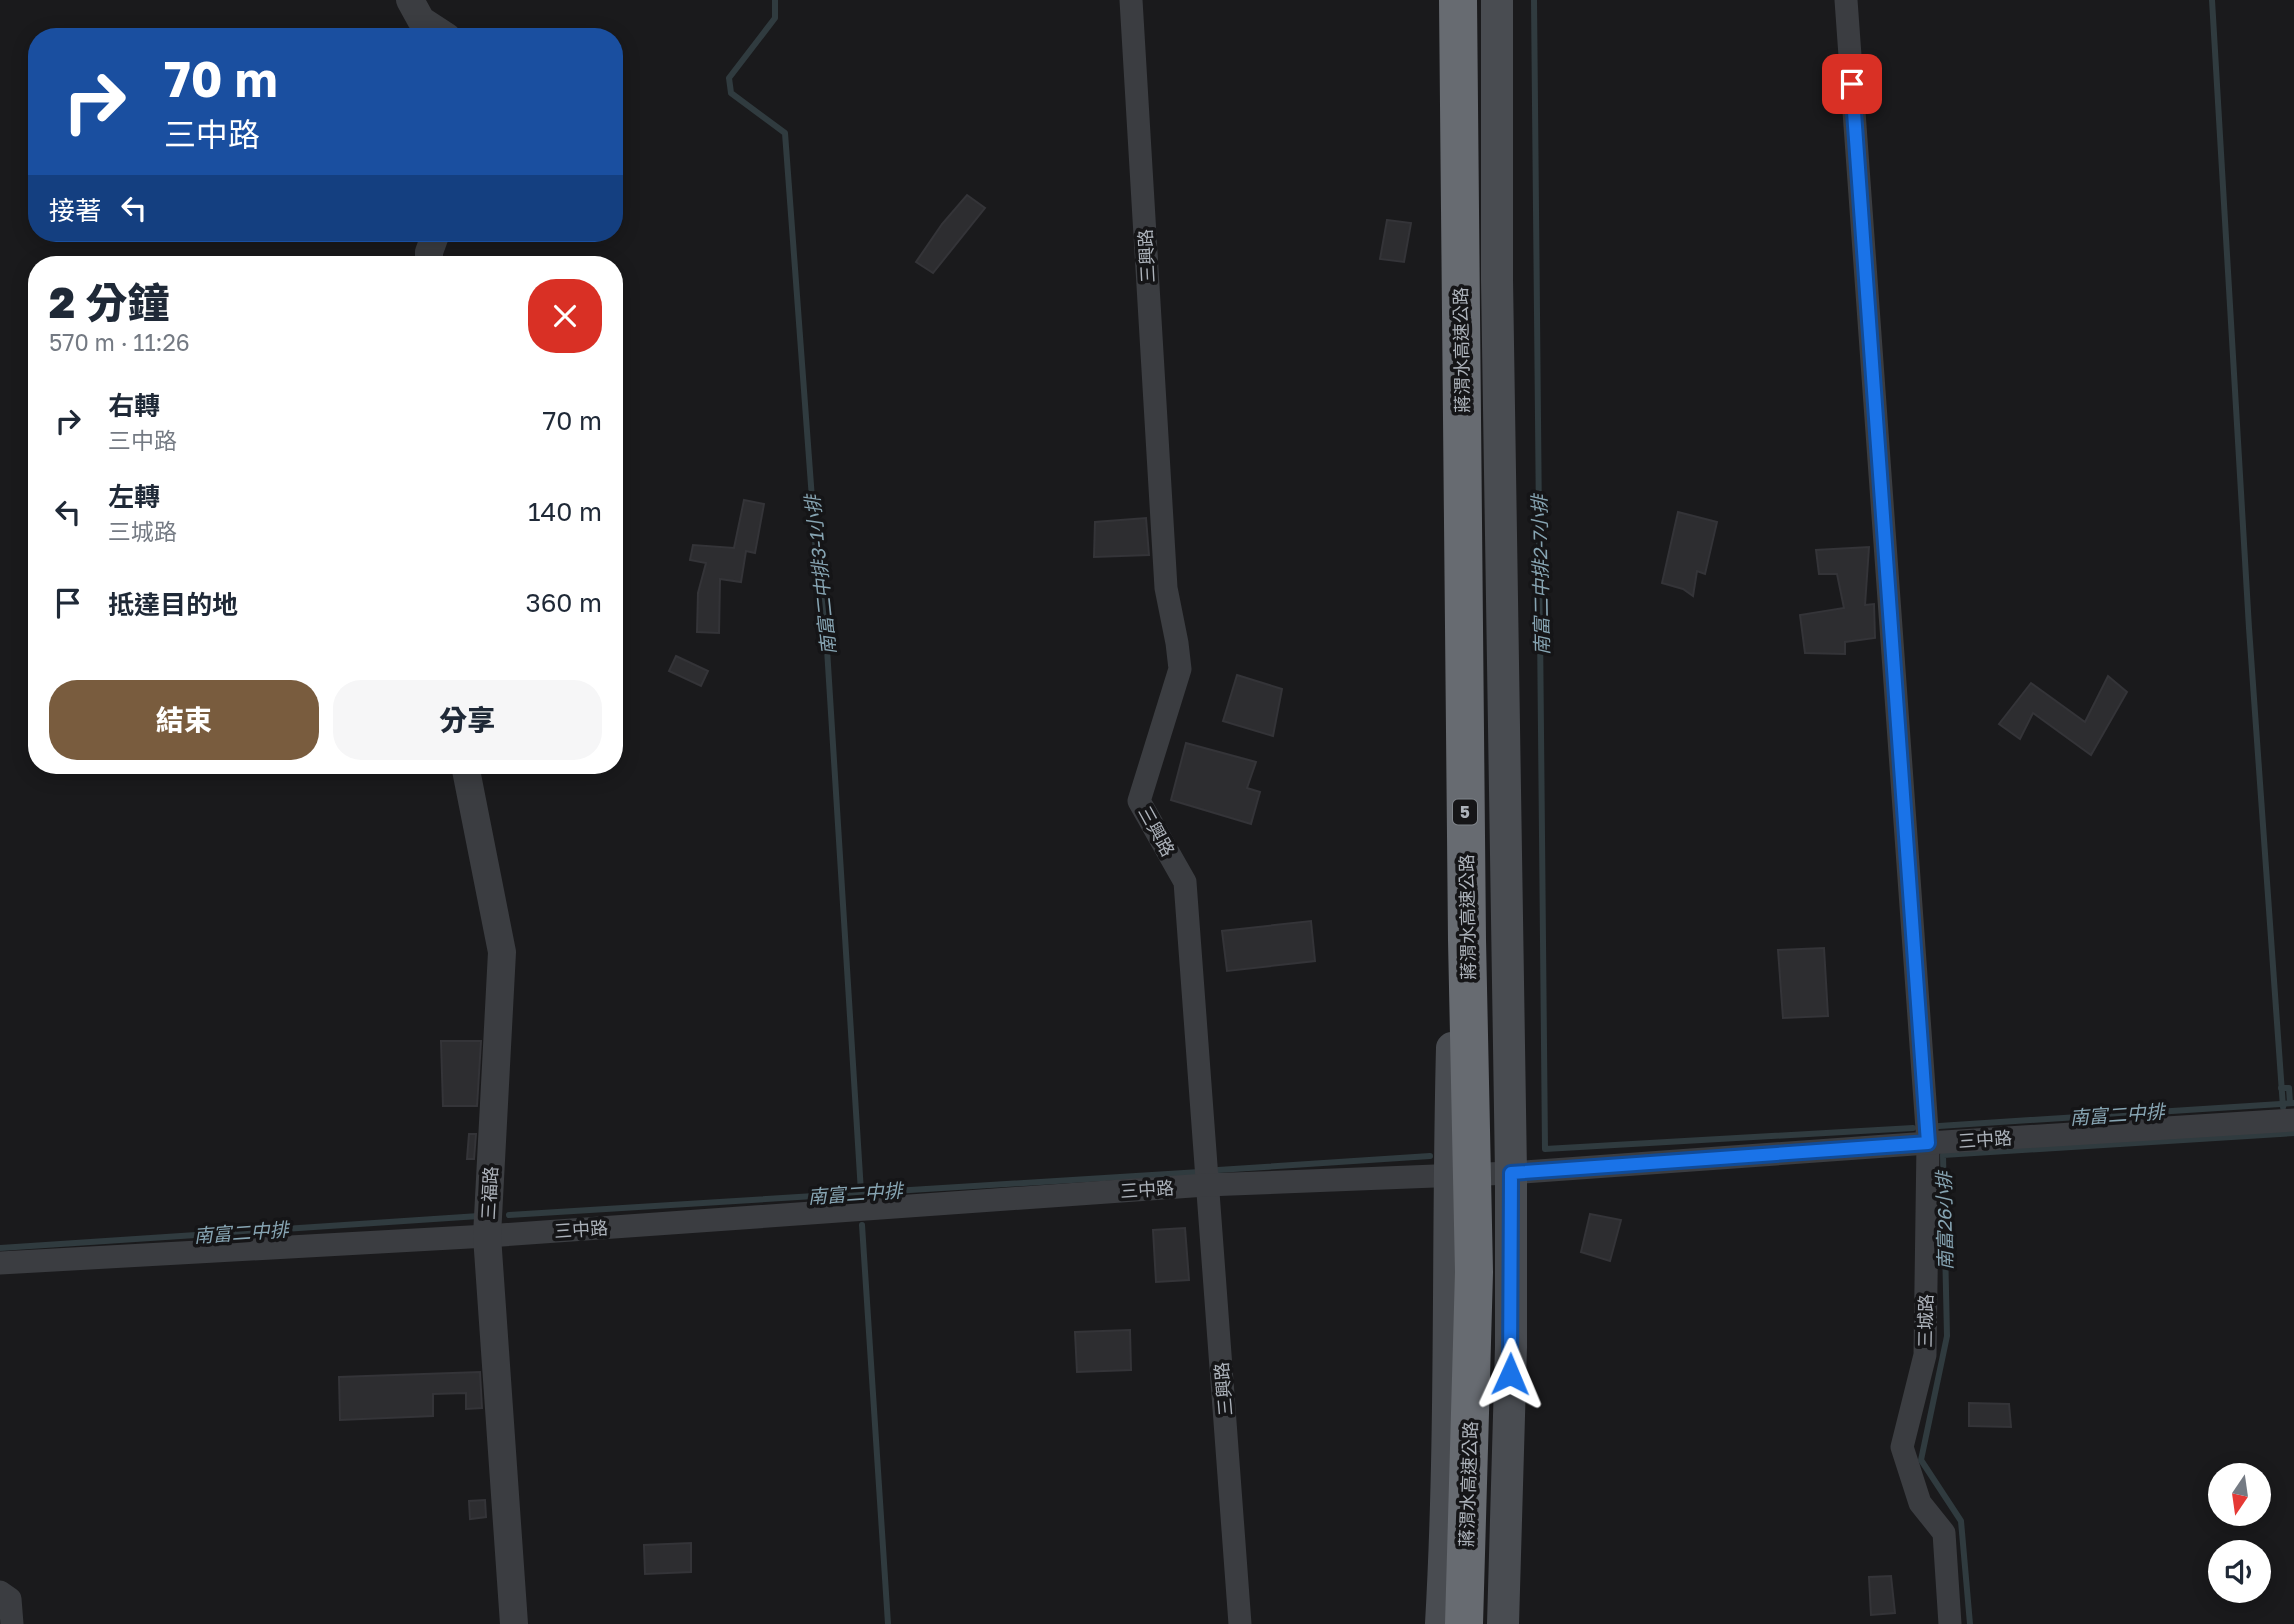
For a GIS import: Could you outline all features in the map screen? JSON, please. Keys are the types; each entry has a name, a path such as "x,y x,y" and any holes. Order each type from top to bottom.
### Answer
{"highway":[{"name":"蔣渭水高速公路","path":"1458,0 1466,871 1474,1272 1464,1624"},
{"name":"蔣渭水高速公路","path":"1482,0 1494,1238 1485,1624"}],"main road":[{"path":"1441,1624 1445,1547 1448,1176 1453,1005 1444,475 1443,0"},
{"path":"1497,0 1497,280 1511,1173 1511,1347 1503,1624"}],"street":[{"path":"410,0 421,20 433,28"},
{"name":"三興路","path":"1131,0 1166,588 1180,668 1139,801 1185,882 1206,1185 1238,1565 1240,1624"},
{"name":"三城路","path":"1846,0 1928,1143 1925,1355 1902,1447 1920,1503 1944,1533 1950,1624"},
{"name":"三福路","path":"467,774 502,952 487,1236 514,1624"},
{"name":"三中路","path":"0,1263 487,1236 1206,1185 1511,1173 2294,1120"},
{"path":"0,1592 10,1599 12,1624"}],"building":[{"path":"967,195 985,208 933,273 916,262 942,224"},
{"path":"1387,220 1411,223 1404,262 1380,259"},
{"path":"744,500 764,504 755,553 746,551 741,582 720,579 719,633 697,632 698,593 706,563 690,560 693,545 734,548"},
{"path":"1678,512 1717,522 1705,574 1697,571 1693,596 1683,589 1662,583"},
{"path":"1146,518 1149,555 1094,557 1095,522"},
{"path":"1869,547 1865,605 1874,604 1875,638 1845,642 1845,654 1805,653 1800,615 1844,608 1837,574 1819,574 1816,550"},
{"path":"676,656 708,671 701,686 669,671"},
{"path":"1237,675 1282,689 1273,736 1223,721"},
{"path":"2108,676 2127,692 2091,755 2033,713 2020,739 1999,724 2031,683 2085,722"},
{"path":"1186,743 1256,762 1247,788 1260,792 1251,824 1171,800"},
{"path":"1311,921 1315,961 1227,971 1222,931"},
{"path":"1824,948 1828,1016 1783,1018 1778,950"},
{"path":"441,1041 481,1041 477,1106 443,1106"},
{"path":"469,1134 476,1134 474,1159 467,1159"},
{"path":"1590,1214 1621,1220 1610,1261 1581,1252"},
{"path":"1185,1228 1189,1280 1156,1282 1153,1230"},
{"path":"1130,1330 1131,1370 1077,1372 1075,1332"},
{"path":"480,1372 482,1408 466,1409 466,1393 433,1394 433,1416 340,1420 339,1377"},
{"path":"1969,1403 2009,1404 2011,1427 1969,1426"},
{"path":"485,1500 486,1517 470,1519 469,1501"},
{"path":"691,1543 691,1572 645,1574 644,1545"},
{"path":"1891,1576 1895,1613 1871,1615 1869,1577"}],"waterway":[{"name":"南富二中排3-1小排","path":"775,0 775,18 729,78 731,93 785,133 816,553 823,585 861,1192"},
{"name":"南富二中排2-7小排","path":"1534,0 1545,1149 1913,1128"},
{"path":"2212,0 2249,628 2283,1107"},
{"path":"2281,1088 2289,1088 2290,1103"},
{"name":"南富二中排","path":"1939,1126 2294,1103"},
{"name":"南富26小排","path":"1970,1624 1961,1521 1921,1460 1947,1336 1943,1155 2294,1133"},
{"name":"南富二中排","path":"1218,1170 1430,1156"},
{"name":"南富二中排","path":"509,1215 1200,1172"},
{"name":"南富二中排","path":"0,1248 479,1216"},
{"path":"862,1225 888,1624"}],"route":[{"path":"1510,1374 1511,1173 1928,1143 1852,84"}]}
